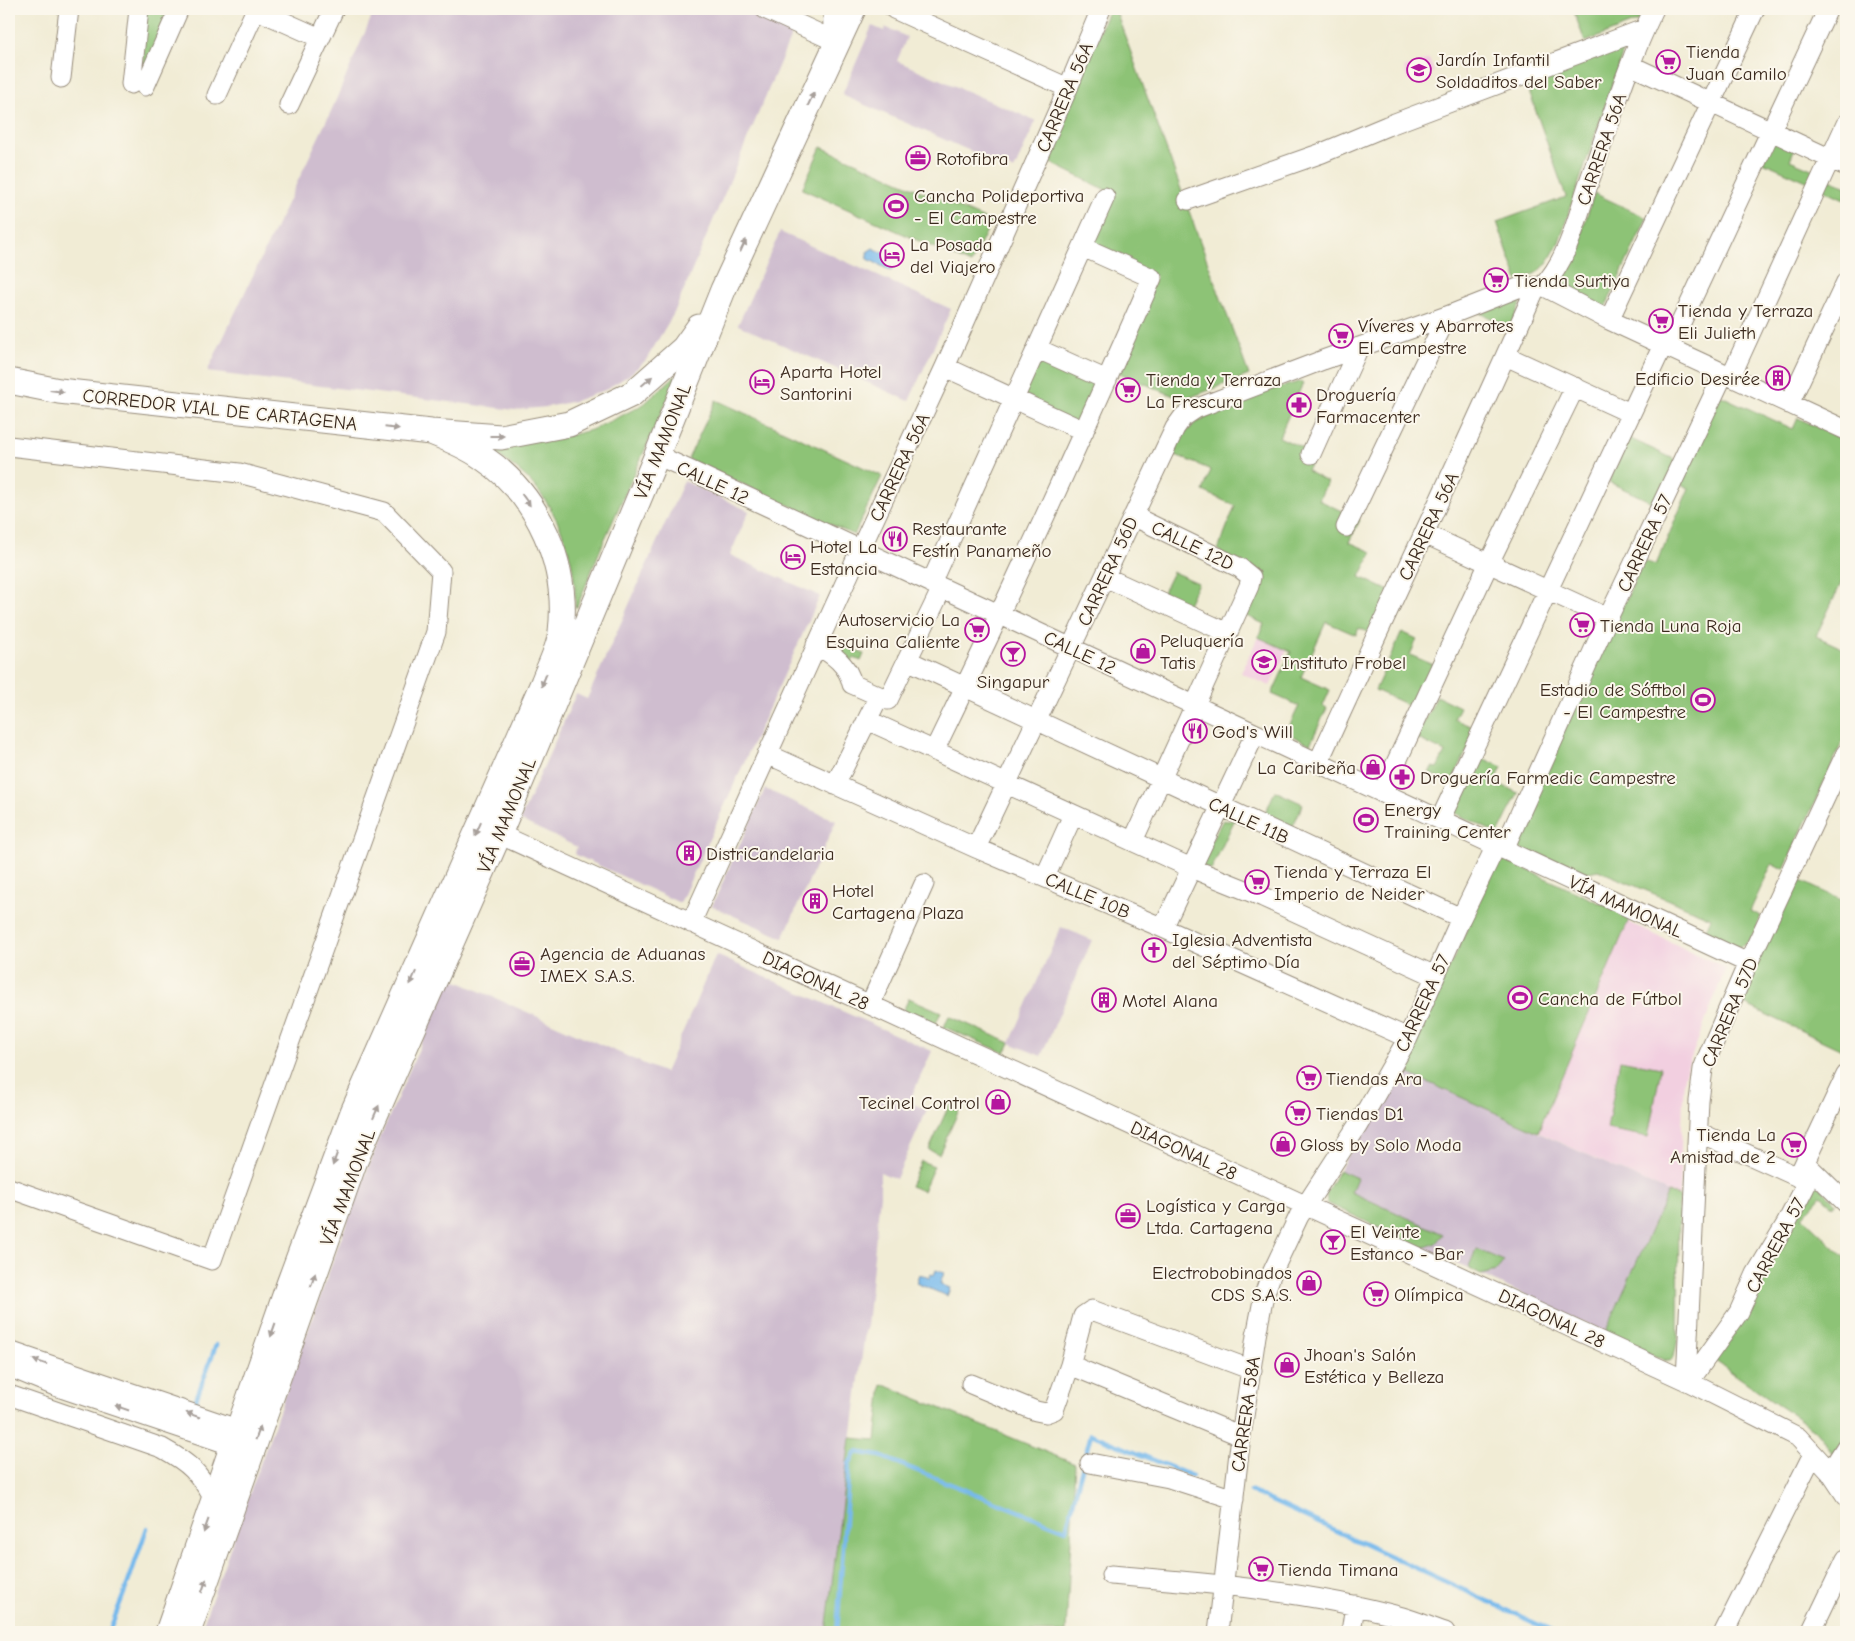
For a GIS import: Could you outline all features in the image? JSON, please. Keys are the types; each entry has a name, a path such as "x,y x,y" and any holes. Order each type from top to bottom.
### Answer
{"main road":[{"name":"VÍA MAMONAL","path":"188,1632 354,1163 499,834 657,455 723,290 853,9"},
{"name":"CORREDOR VIAL DE CARTAGENA","path":"9,381 59,391 431,432 501,437 569,424 632,394 684,348 723,290"},
{"name":"CORREDOR VIAL DE CARTAGENA","path":"431,432 458,443 483,458 498,470 525,498 541,522 552,549 560,577 561,634"},
{"name":"VÍA MAMONAL","path":"168,1632 289,1284 353,1112 543,683 561,634"}],"street":[{"path":"61,78 69,9"},
{"path":"139,9 138,85 179,9"},
{"path":"217,95 256,9 320,38"},
{"path":"289,105 334,9"},
{"path":"765,9 837,42"},
{"path":"834,9 832,18 833,31 837,42"},
{"path":"894,9 1068,88"},
{"name":"CARRERA 56A","path":"691,923 816,645 945,367 1101,9"},
{"name":"CARRERA 56A","path":"1318,764 1506,356 1528,285 1558,265 1572,232 1630,65 1654,9"},
{"path":"1609,320 1755,9"},
{"path":"1440,820 1630,413 1666,346 1828,9"},
{"path":"1188,200 1322,153 1387,126 1644,29"},
{"path":"1630,65 1838,162"},
{"name":"CARRERA 57","path":"1306,1206 1358,1125 1408,1038 1461,918 1500,848 1608,618 1727,375 1838,162 1846,124"},
{"path":"816,645 830,652 843,664 851,678 852,684 888,700 907,660 1015,400 1105,197"},
{"path":"934,751 1084,432 1152,278 1083,247"},
{"path":"1789,404 1846,282"},
{"path":"1311,454 1359,347 1528,285 1609,320 1846,430"},
{"path":"1346,527 1447,316"},
{"name":"CARRERA 56D","path":"976,848 1175,428 1183,417 1195,409 1359,347"},
{"path":"1038,349 1107,380"},
{"path":"1506,356 1630,413"},
{"path":"945,367 1084,432"},
{"path":"1382,793 1489,563 1575,387"},
{"path":"9,446 239,473 384,512 441,571 436,632 212,1260 9,1188"},
{"name":"CALLE 12","path":"657,455 1500,848"},
{"name":"CALLE 12D","path":"1133,516 1240,568 1250,577 1249,586 1228,633"},
{"path":"1425,534 1608,618"},
{"path":"1105,577 1228,633 1134,841"},
{"name":"CALLE 11B","path":"907,660 1461,918"},
{"path":"835,785 879,696"},
{"path":"867,720 1073,815 1435,976"},
{"path":"1163,928 1255,734"},
{"name":"CARRERA 57D","path":"1688,1381 1699,1101 1704,1069 1748,963 1846,753"},
{"name":"CALLE 10B","path":"767,754 1408,1038"},
{"path":"1045,877 1073,815"},
{"name":"DIAGONAL 28","path":"499,834 1688,1381 1798,1437 1830,1472 1846,1496"},
{"name":"VÍA MAMONAL","path":"1500,848 1748,963"},
{"path":"870,1005 924,884"},
{"path":"1801,1170 1846,1076"},
{"path":"1698,1132 1801,1170 1846,1203"},
{"name":"CARRERA 57","path":"1688,1381 1739,1312 1756,1274 1805,1188 1806,1184 1801,1170"},
{"name":"CARRERA 58A","path":"1218,1632 1222,1584 1241,1436 1259,1315 1267,1288 1292,1230 1306,1206"},
{"path":"971,1384 1036,1411 1046,1413 1054,1410 1070,1365 1083,1316 1092,1310 1252,1370"},
{"path":"9,1351 237,1438"},
{"path":"1070,1365 1241,1436"},
{"path":"9,1367 55,1386 237,1438"},
{"path":"9,1395 162,1448 184,1460 202,1477 215,1500"},
{"path":"1830,1472 1846,1447"},
{"path":"1724,1632 1813,1454"},
{"path":"1090,1462 1168,1478 1234,1499"},
{"path":"1811,1632 1846,1559"},
{"path":"1111,1575 1222,1584 1355,1605 1404,1617 1445,1632"},
{"path":"1352,1632 1355,1605"}],"shaded area":[{"path":"375,9 749,9 794,29 674,313 646,360 629,375 605,390 575,401 547,407 515,410 207,372 332,109"},
{"path":"872,26 884,31 885,27 907,37 897,61 1036,121 1014,170 842,95"},
{"name":"Jardín Infantil Soldaditos del Saber","path":"1429,59 1434,72 1408,81 1404,68"},
{"path":"780,232 951,309 909,401 738,325"},
{"path":"684,481 749,511 730,555 820,596 680,903 574,854 577,847 520,820 576,694 587,699"},
{"name":"Instituto Frobel","path":"1258,637 1287,650 1270,686 1241,673"},
{"path":"765,789 836,821 783,938 712,906"},
{"path":"1628,922 1726,968 1684,1076 1679,1197 1538,1132"},
{"path":"1061,927 1092,940 1041,1056 1010,1043"},
{"path":"716,955 932,1051 909,1102 927,1110 896,1179 880,1172 880,1195 867,1326 826,1632 200,1632 344,1230 381,1135 450,978 665,1073"},
{"path":"1399,1069 1668,1192 1605,1333 1327,1203 1326,1193"}],"green space":[{"path":"146,9 173,9 141,85"},
{"path":"1109,9 1115,9 1249,375 1183,400 1115,371 1156,276 1089,246 1112,193 1045,160"},
{"path":"1573,9 1645,9 1639,21 1585,42"},
{"path":"1625,46 1559,242 1544,267 1518,281 1497,222 1566,197 1526,83"},
{"path":"1772,141 1794,150 1790,160 1816,171 1811,183 1763,162"},
{"name":"Cancha Polideportiva - El Campestre","path":"821,147 991,222 971,264 802,189"},
{"path":"1826,178 1846,187 1846,200 1821,188"},
{"path":"1594,193 1647,218 1605,308 1569,291 1560,284 1573,260"},
{"path":"1524,296 1510,327 1480,313"},
{"path":"1042,348 1109,377 1087,428 1020,399"},
{"path":"675,376 677,378 603,543 577,607 575,607 575,589 569,554 564,537 548,505 526,477 473,439 559,438 591,430 644,404"},
{"path":"1299,382 1303,383 1279,437 1315,454 1307,471 1327,482 1319,500 1360,520 1349,542 1372,552 1360,577 1389,591 1370,633 1359,628 1356,635 1326,622 1301,677 1330,690 1323,706 1327,708 1310,744 1286,733 1299,706 1272,694 1291,652 1258,637 1264,624 1242,614 1255,579 1218,550 1235,506 1203,491 1211,470 1173,454 1181,437 1195,423 1251,396"},
{"path":"1717,394 1793,429 1798,418 1846,441 1846,573 1816,636 1846,650 1846,734 1784,869 1772,864 1750,911 1761,916 1752,937 1739,947 1733,947 1704,933 1711,918 1598,870 1579,874 1511,844 1644,561 1656,565 1689,488 1678,483"},
{"path":"716,400 882,476 854,535 688,459"},
{"path":"1629,438 1676,460 1656,504 1609,482"},
{"path":"1173,572 1198,583 1187,606 1162,594"},
{"path":"1402,632 1417,639 1410,655 1434,665 1414,708 1375,690"},
{"path":"832,640 864,654 861,661 854,658 850,665 829,646"},
{"path":"1437,696 1460,707 1454,719 1477,729 1451,784 1429,773 1432,767 1437,768 1445,752 1416,738"},
{"path":"1478,756 1502,767 1495,782 1518,793 1498,834 1451,811"},
{"path":"1275,791 1303,804 1292,828 1264,816"},
{"path":"1235,819 1211,870 1198,864 1223,820"},
{"name":"Cancha de Fútbol","path":"1506,860 1630,917 1538,1132 1403,1071 1497,862"},
{"path":"1796,879 1846,902 1846,1052 1738,1001"},
{"path":"909,998 941,1012 935,1025 903,1011"},
{"path":"949,1016 1010,1043 1005,1053 944,1027"},
{"path":"1620,1060 1661,1068 1648,1137 1607,1129"},
{"path":"950,1103 960,1108 939,1154 929,1150"},
{"path":"921,1161 934,1166 923,1191 910,1186"},
{"path":"1339,1170 1357,1178 1351,1192 1443,1234 1436,1243 1423,1248 1327,1203 1326,1193"},
{"path":"1816,1184 1836,1203 1832,1206 1821,1196 1802,1217 1846,1258 1846,1436 1834,1455 1815,1430 1711,1358 1763,1276"},
{"path":"1668,1192 1679,1197 1678,1338 1674,1357 1670,1361 1666,1361 1605,1333"},
{"path":"1476,1249 1504,1261 1496,1271 1481,1275 1469,1269"},
{"path":"882,1384 1075,1464 1066,1632 826,1632 850,1438 876,1440"}],"water":[{"path":"873,248 896,259 891,271 868,259 867,252"},
{"path":"936,1270 944,1273 940,1284 950,1288 947,1296 916,1283 919,1274 929,1278 931,1274 934,1275"}],"waterway":[{"path":"195,1402 216,1345"},
{"path":"837,1632 849,1464 856,1452 880,1456 1066,1530 1091,1434 1192,1476"},
{"path":"1250,1491 1554,1632"},
{"path":"109,1632 147,1528"}],"place":[{"name":"Tienda Juan Camilo","path":"1668,62"},
{"name":"Jardín Infantil Soldaditos del Saber","path":"1419,70"},
{"name":"Rotofibra","path":"918,158"},
{"name":"Cancha Polideportiva - El Campestre","path":"896,206"},
{"name":"La Posada del Viajero","path":"892,255"},
{"name":"Tienda Surtiya","path":"1496,280"},
{"name":"Tienda y Terraza Eli Julieth","path":"1661,321"},
{"name":"Víveres y Abarrotes El Campestre","path":"1341,336"},
{"name":"Edificio Desirée","path":"1778,378"},
{"name":"Aparta Hotel Santorini","path":"762,382"},
{"name":"Tienda y Terraza La Frescura","path":"1128,390"},
{"name":"Droguería Farmacenter","path":"1299,405"},
{"name":"Restaurante Festín Panameño","path":"895,539"},
{"name":"Hotel La Estancia","path":"793,557"},
{"name":"Tienda Luna Roja","path":"1582,625"},
{"name":"Autoservicio La Esquina Caliente","path":"977,630"},
{"name":"Peluquería Tatis","path":"1143,651"},
{"name":"Singapur","path":"1013,654"},
{"name":"Instituto Frobel","path":"1264,662"},
{"name":"Estadio de Sóftbol - El Campestre","path":"1703,700"},
{"name":"God's Will","path":"1195,731"},
{"name":"La Caribeña","path":"1373,767"},
{"name":"Droguería Farmedic Campestre","path":"1402,777"},
{"name":"Energy Training Center","path":"1366,820"},
{"name":"DistriCandelaria","path":"689,853"},
{"name":"Tienda y Terraza El Imperio de Neider","path":"1257,882"},
{"name":"Hotel Cartagena Plaza","path":"815,901"},
{"name":"Iglesia Adventista del Séptimo Día","path":"1154,950"},
{"name":"Agencia de Aduanas IMEX S.A.S.","path":"522,964"},
{"name":"Cancha de Fútbol","path":"1520,998"},
{"name":"Motel Alana","path":"1104,1000"},
{"name":"Tiendas Ara","path":"1309,1078"},
{"name":"Tecinel Control","path":"998,1102"},
{"name":"Tiendas D1","path":"1298,1113"},
{"name":"Gloss by Solo Moda","path":"1283,1144"},
{"name":"Tienda La Amistad de 2","path":"1794,1145"},
{"name":"Logística y Carga Ltda. Cartagena","path":"1128,1216"},
{"name":"El Veinte Estanco - Bar","path":"1333,1242"},
{"name":"Electrobobinados CDS S.A.S.","path":"1309,1283"},
{"name":"Olímpica","path":"1376,1294"},
{"name":"Jhoan's Salón Estética y Belleza","path":"1287,1365"},
{"name":"Tienda Timana","path":"1261,1569"}]}
